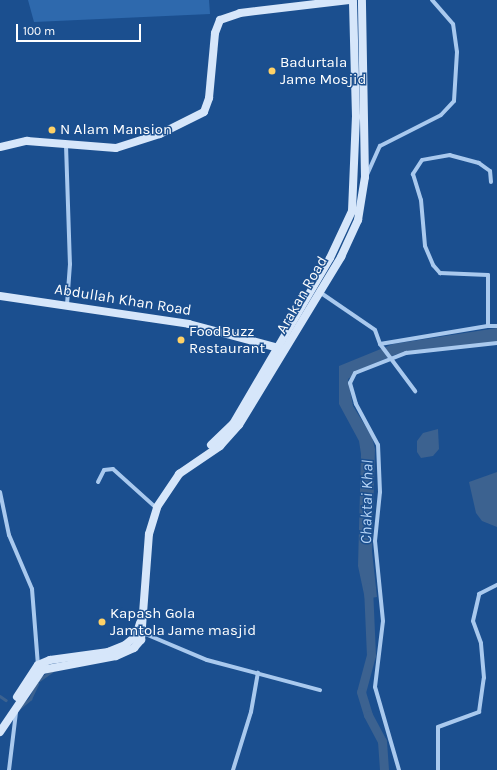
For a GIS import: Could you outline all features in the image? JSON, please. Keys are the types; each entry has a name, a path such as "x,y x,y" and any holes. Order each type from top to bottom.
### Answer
{"main road":[{"path":"0,147 27,141 116,148 160,134 204,112 209,98 215,33 220,20 240,13 349,0"},
{"name":"Arakan Road","path":"40,668 50,660 108,652 136,636 140,622 145,541 153,505 173,474 233,424 330,258 352,211 356,117 353,0"},
{"name":"Arakan Road","path":"40,668 116,656 134,648 143,632 149,534 157,507 179,474 230,436 321,293 358,220 365,177 362,0"},
{"name":"Abdullah Khan Road","path":"0,296 67,304 189,324 286,350"},
{"path":"0,732 40,668"},
{"path":"0,723 40,668"}],"street":[{"path":"365,177 380,146 441,115 454,101 457,52 453,24 432,0"},
{"path":"66,145 70,264 67,304"},
{"path":"488,326 488,275 440,274 433,265 425,246 421,200 413,174 422,160 450,155 479,163 490,171 491,182"},
{"path":"321,293 375,330 380,344 393,358 415,391"},
{"path":"380,344 488,326 497,326"},
{"path":"399,770 375,687 382,621 375,541 380,492 378,445 356,404 350,382 355,374 393,358 426,349 497,343"},
{"path":"98,482 104,470 113,469 153,505"},
{"path":"0,492 9,535 32,589 40,668"},
{"path":"438,770 438,727 479,712 484,678 481,643 473,621 479,594 497,585"},
{"path":"143,632 207,660 320,690"},
{"path":"233,770 251,712 258,673"},
{"path":"9,770 15,710"}],"shaded area":[{"path":"28,0 209,0 210,14 34,22"}],"water":[{"path":"497,328 497,342 397,354 361,369 348,379 353,406 372,437 375,449 372,551 377,597 365,599 358,566 361,454 359,441 339,404 339,366 393,344"},
{"path":"438,429 439,449 433,456 421,458 417,452 417,441 423,433"},
{"path":"497,472 497,527 482,521 476,513 469,482"}],"waterway":[{"name":"Chaktai Khal","path":"368,587 371,655 361,692 368,715 382,741 384,770"},
{"path":"39,680 52,671"},
{"path":"18,709 30,699 37,684"},
{"path":"0,696 6,700"}],"place":[{"name":"Badurtala Jame Mosjid","path":"272,71"},
{"name":"N Alam Mansion","path":"52,130"},
{"name":"FoodBuzz Restaurant","path":"181,340"},
{"name":"Kapash Gola Jamtola Jame masjid","path":"102,622"}]}
